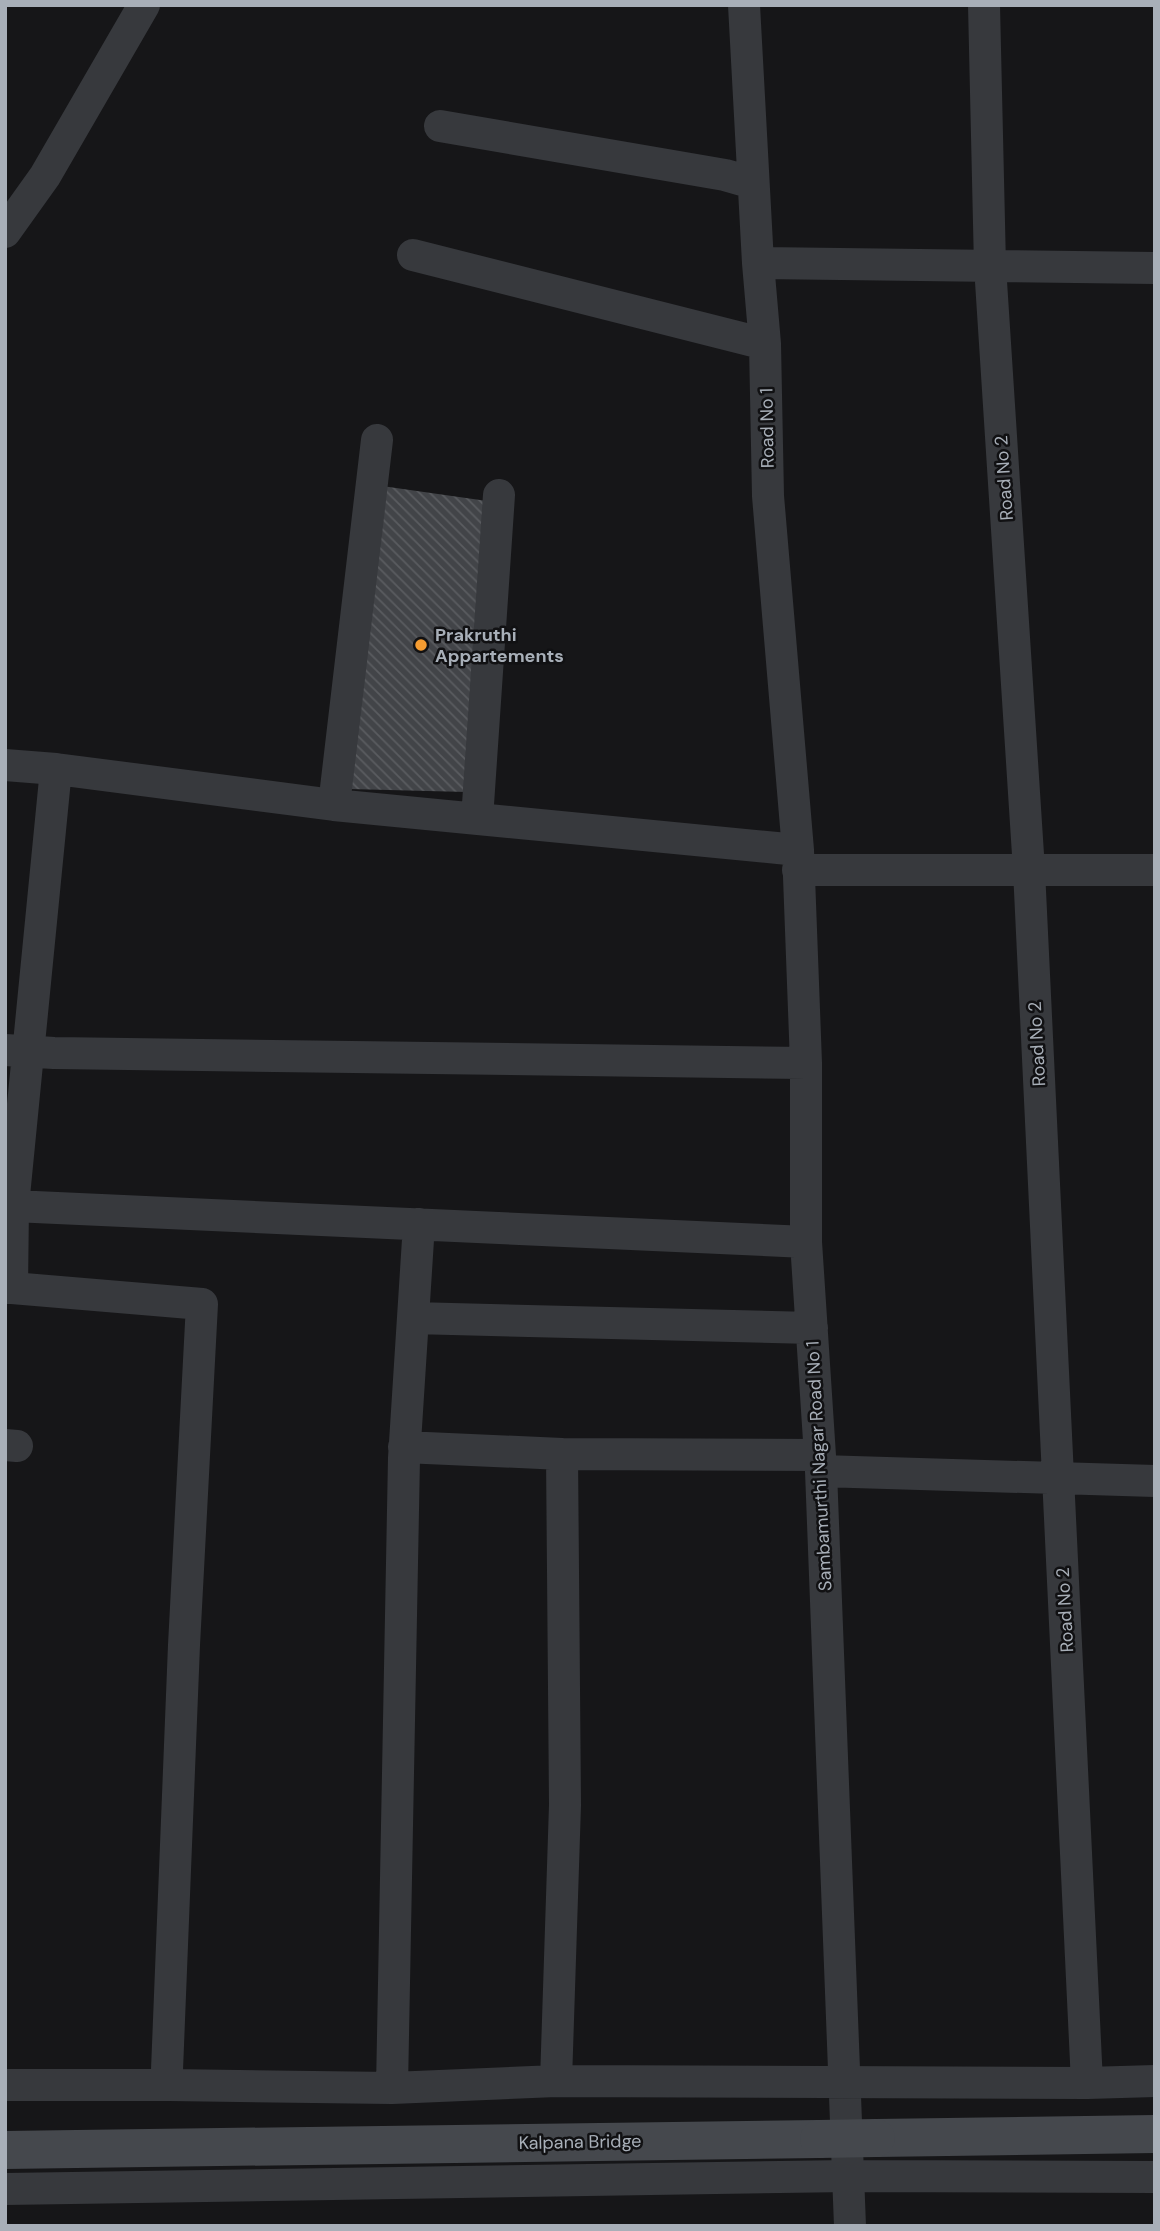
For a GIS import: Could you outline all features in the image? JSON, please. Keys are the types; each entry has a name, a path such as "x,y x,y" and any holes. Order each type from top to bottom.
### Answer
{"main road":[{"name":"Kalpana Bridge","path":"5,2150 1155,2134"}],"street":[{"path":"5,232 45,176 144,5"},
{"name":"Road No 1","path":"744,5 765,344 768,496 798,860"},
{"name":"Road No 2","path":"984,5 990,266 1029,870 1087,2083"},
{"path":"440,126 726,174 753,183"},
{"path":"413,255 765,344"},
{"path":"758,263 1155,268"},
{"path":"334,805 377,440"},
{"path":"477,819 499,495"},
{"path":"5,765 56,769 334,805 477,819 798,860 1029,870 1155,870"},
{"path":"56,769 17,1051 8,1288 202,1304 182,1686 167,2070 170,2085"},
{"name":"Sambamurthi Nagar Road No 1","path":"798,860 806,1063 806,1242 820,1463 850,2226"},
{"path":"17,1051 806,1063"},
{"path":"13,1206 806,1242"},
{"path":"392,2088 404,1447 419,1224"},
{"path":"413,1318 811,1328"},
{"path":"404,1447 820,1463 1059,1479 1155,1480"},
{"path":"555,2081 565,1791 562,1454"},
{"path":"5,2085 392,2088 555,2081 1155,2081"},
{"path":"5,2189 849,2176 1155,2177"}],"building":[{"name":"Prakruthi Appartements","path":"382,486 487,501 467,792 349,789"}],"place":[{"name":"Prakruthi Appartements","path":"421,645"}]}
